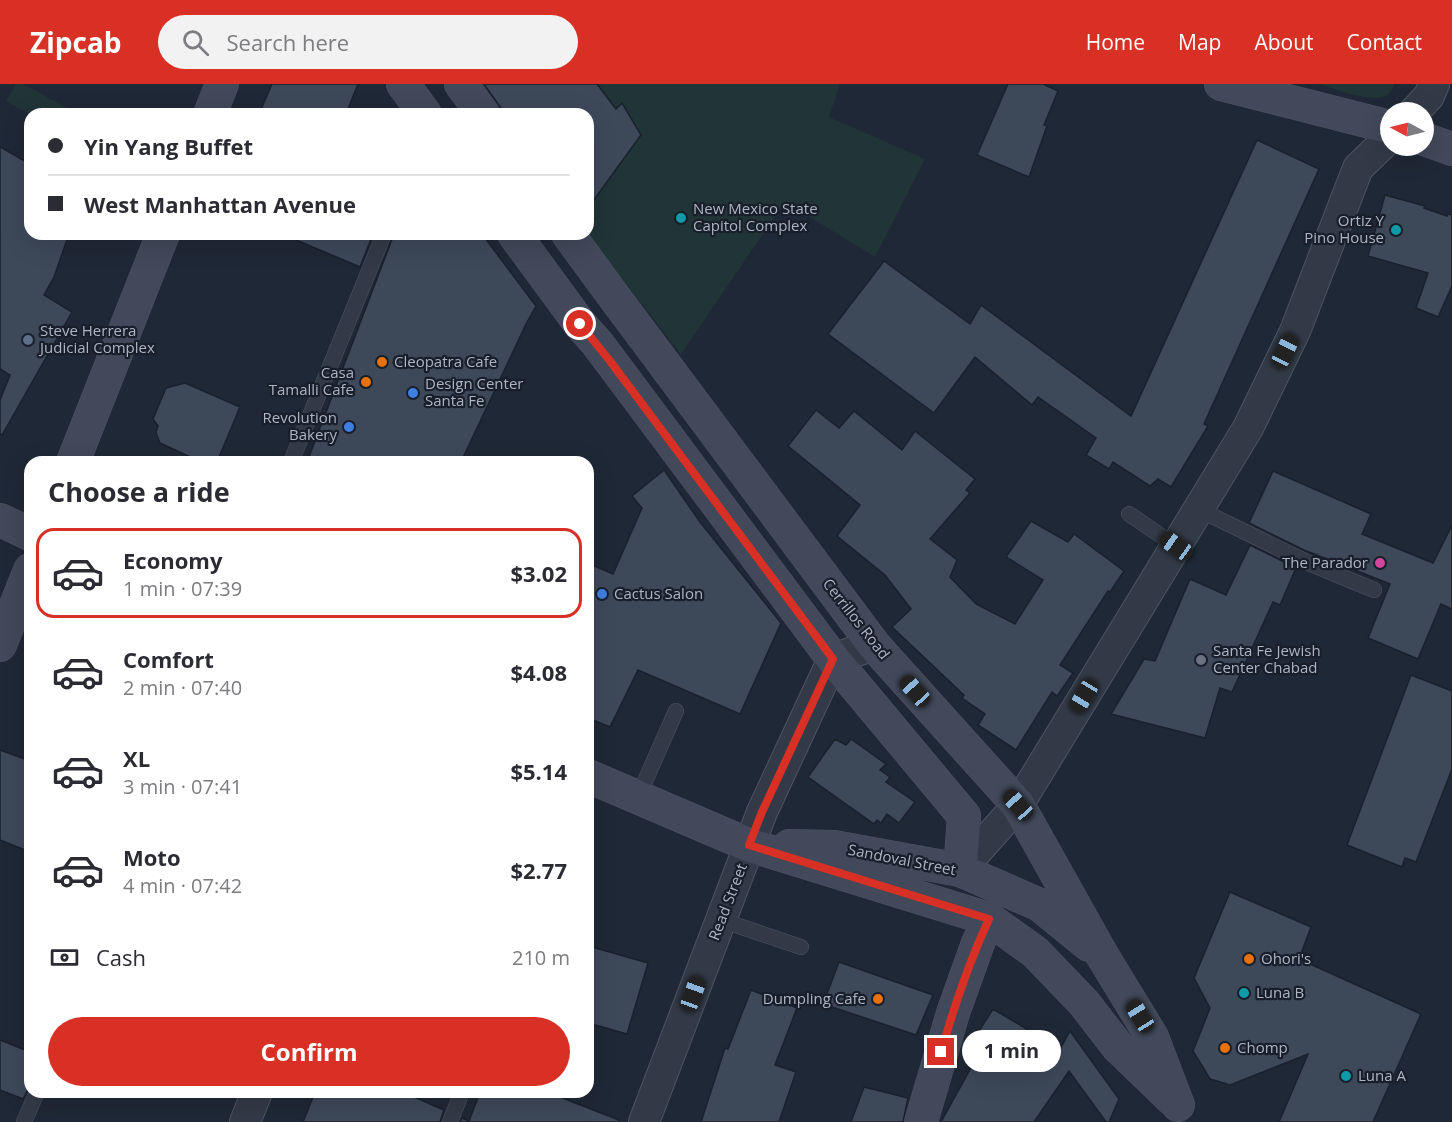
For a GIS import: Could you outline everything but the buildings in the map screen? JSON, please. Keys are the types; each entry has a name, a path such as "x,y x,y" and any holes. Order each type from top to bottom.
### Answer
{"street":[{"path":"212,108 222,84"},
{"path":"403,84 421,108"},
{"path":"461,84 479,108"},
{"path":"1221,84 1380,125"},
{"path":"1423,102 1434,84"},
{"path":"1434,143 1452,149"},
{"path":"960,870 1018,805 1248,428 1295,331 1358,168 1380,147"},
{"path":"75,456 161,240"},
{"path":"518,240 833,659 964,816 960,870"},
{"name":"Cerrillos Road","path":"572,240 874,645 1018,805 1102,956 1152,1037 1184,1114"},
{"path":"0,520 24,531"},
{"path":"0,645 24,585"},
{"path":"833,659 874,645"},
{"name":"Read Street","path":"644,1122 762,812 833,659"},
{"name":"Sandoval Street","path":"594,780 749,845 989,919"},
{"name":"Sandoval Street","path":"749,845 834,847 960,870 1040,905 1102,956"},
{"name":"Cerrillos Road","path":"960,870 1057,940 1074,963 1084,1004"},
{"path":"921,1122 953,1013 989,919"},
{"name":"Cerrillos Road","path":"989,919 1035,952 1084,1004 1118,1047 1184,1114"},
{"path":"245,1122 255,1098"}],"lane":[{"path":"293,456 382,240"},
{"path":"1198,509 1311,564 1374,590"},
{"path":"1129,514 1176,546"},
{"path":"638,797 676,711"},
{"path":"721,920 801,947"},
{"path":"24,1122 34,1098"},
{"path":"450,1122 460,1098"}],"green space":[{"path":"16,84 23,84 67,108 24,108 24,111 6,101"},
{"name":"New Mexico State Capitol Complex","path":"481,84 840,84 829,117 925,159 875,257 785,202 681,354 592,240 594,240 594,108 499,108"},
{"path":"1319,84 1395,84 1390,93 1376,98 1356,95"}],"place":[{"name":"New Mexico State Capitol Complex","path":"681,218"},
{"name":"Ortiz Y Pino House","path":"1396,230"},
{"name":"Steve Herrera Judicial Complex","path":"28,340"},
{"name":"Cleopatra Cafe","path":"382,362"},
{"name":"Casa Tamalli Cafe","path":"366,382"},
{"name":"Design Center Santa Fe","path":"413,393"},
{"name":"Revolution Bakery","path":"349,427"},
{"name":"The Parador","path":"1380,563"},
{"name":"Cactus Salon","path":"602,594"},
{"name":"Santa Fe Jewish Center Chabad","path":"1201,660"},
{"name":"Ohori's","path":"1249,959"},
{"name":"Luna B","path":"1244,993"},
{"name":"Dumpling Cafe","path":"878,999"},
{"name":"Chomp","path":"1225,1048"},
{"name":"Luna A","path":"1346,1076"}],"route":[{"path":"580,324 597,343 833,659 749,845 989,919 978,943 941,1052"}]}
